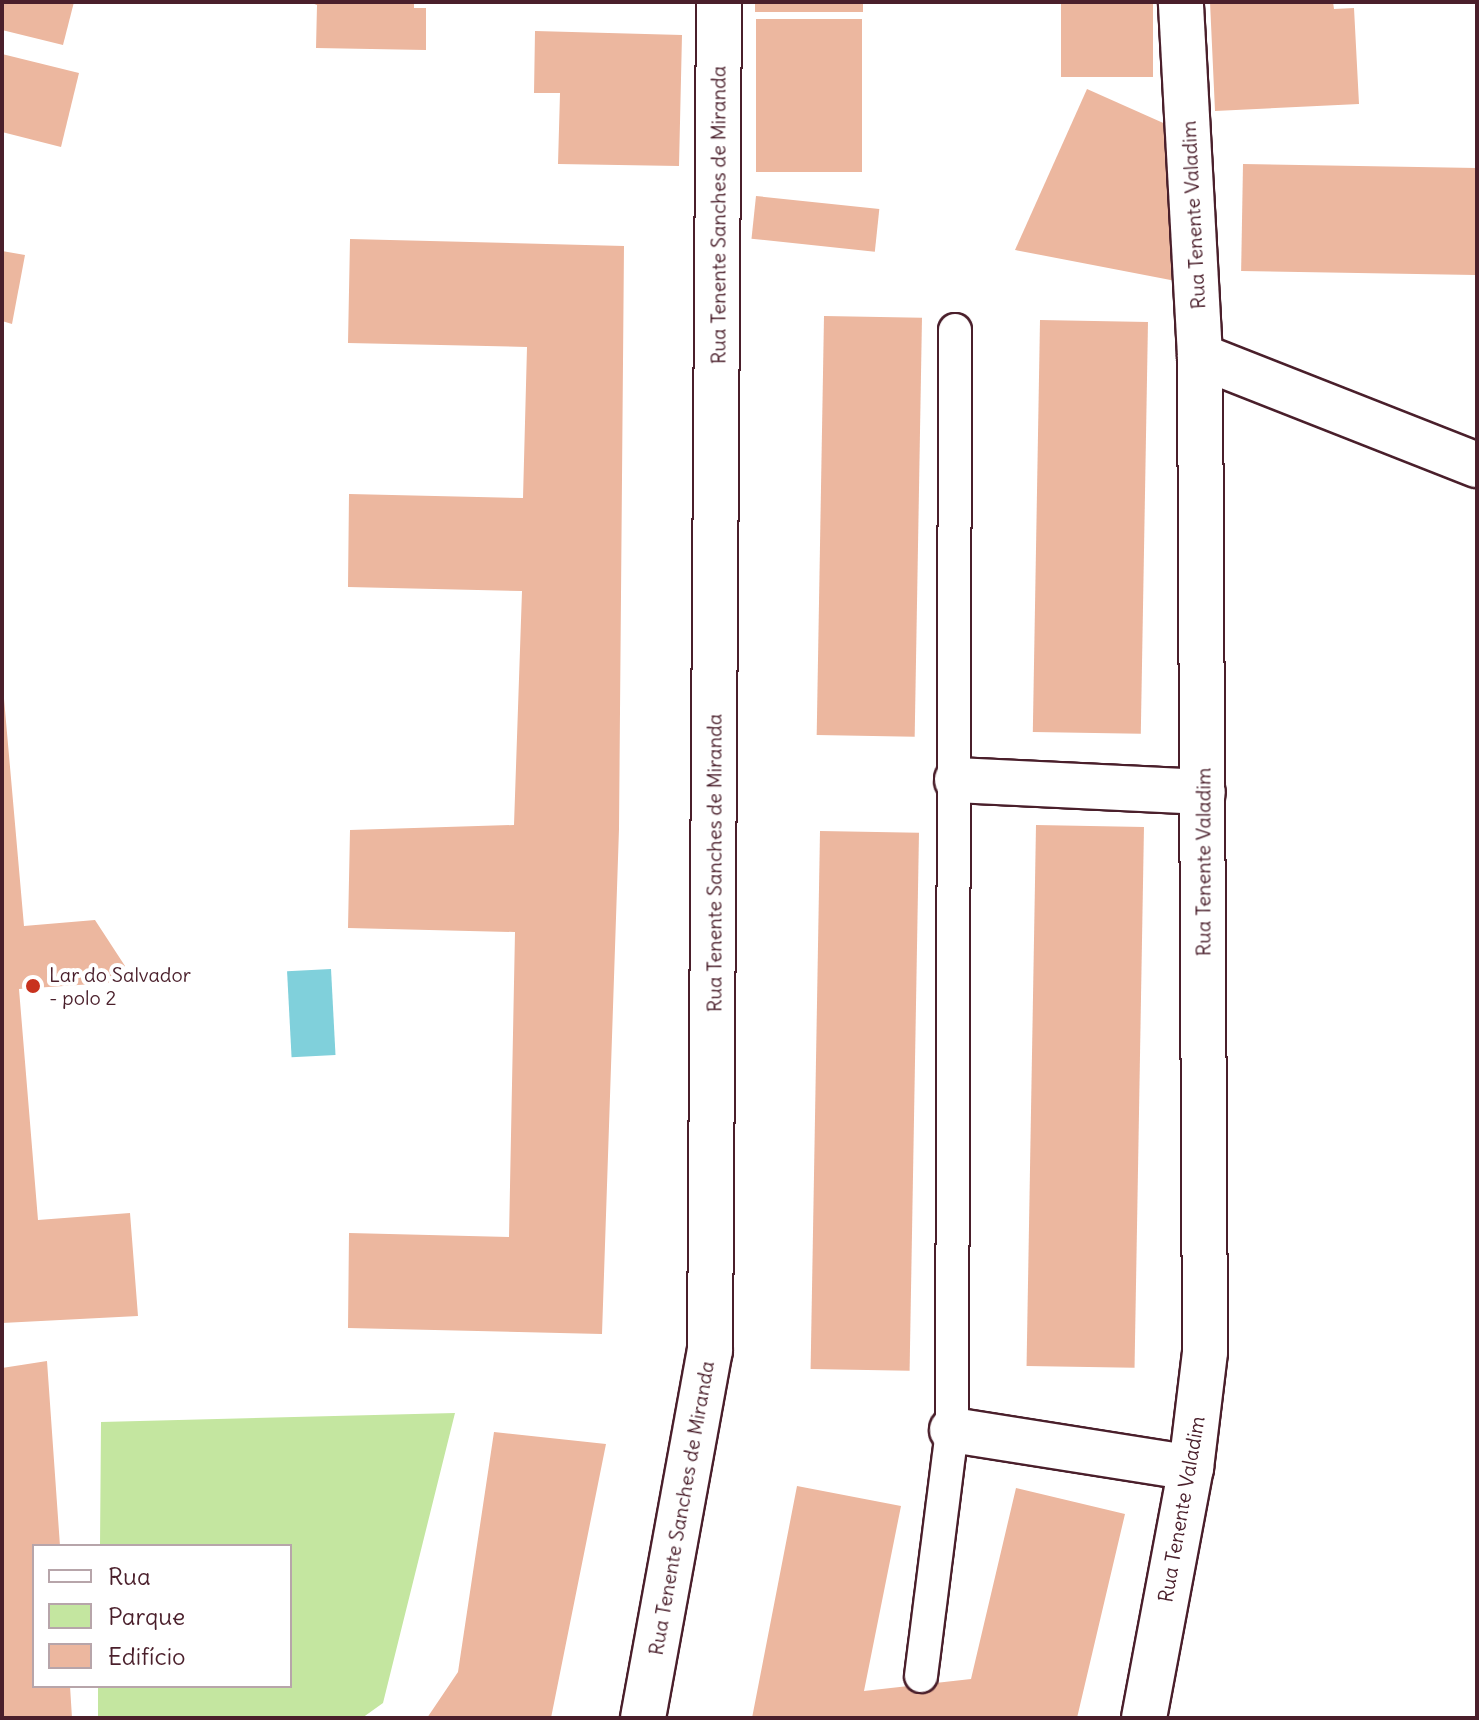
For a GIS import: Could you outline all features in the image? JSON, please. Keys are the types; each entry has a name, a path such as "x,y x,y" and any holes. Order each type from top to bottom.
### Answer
{"street":[{"name":"Rua Tenente Sanches de Miranda","path":"643,1718 710,1351 719,2"},
{"name":"Rua Tenente Valadim","path":"1144,1718 1191,1468 1205,1352 1200,356 1181,2"},
{"path":"1200,356 1477,465"},
{"path":"957,780 1203,792"},
{"path":"952,1430 1191,1468"}],"lane":[{"path":"921,1676 952,1430 957,780 955,330"}],"green space":[{"path":"455,1413 383,1703 362,1718 98,1718 98,1688 292,1688 292,1544 100,1544 101,1422"}],"water":[{"path":"331,969 336,1055 292,1057 287,971"}],"building":[{"path":"2,2 74,2 63,45 2,30"},
{"path":"309,2 414,2 414,8 426,8 426,50 316,48 317,5"},
{"path":"755,2 863,2 863,12 755,12"},
{"path":"1061,2 1153,2 1153,77 1061,77"},
{"path":"1210,2 1333,2 1334,9 1354,8 1359,104 1215,111"},
{"path":"756,19 862,19 862,172 756,172"},
{"path":"535,31 682,35 679,166 558,164 560,93 534,93"},
{"path":"2,54 79,73 61,147 2,132"},
{"path":"1087,89 1170,126 1181,282 1015,250"},
{"path":"1243,164 1477,168 1475,275 1241,271"},
{"path":"756,196 879,209 875,252 752,239"},
{"path":"350,239 624,246 619,829 602,1334 348,1328 349,1233 509,1237 515,932 348,928 350,830 514,825 522,591 348,587 349,494 523,498 527,347 348,343"},
{"path":"2,251 25,255 12,324 2,321"},
{"path":"824,316 922,318 915,737 817,735"},
{"path":"1040,320 1148,322 1141,734 1033,732"},
{"name":"Lar do Salvador - polo 2","path":"2,676 24,926 95,920 125,966 108,983 19,989 38,1220 130,1213 138,1316 2,1323"},
{"path":"1036,825 1144,827 1135,1368 1027,1366"},
{"path":"820,831 919,833 910,1371 811,1369"},
{"path":"47,1361 60,1544 32,1544 32,1688 70,1688 72,1718 2,1718 2,1368"},
{"path":"494,1432 606,1444 551,1718 427,1718 458,1672"},
{"path":"797,1486 901,1506 864,1691 971,1679 1016,1488 1125,1514 1077,1718 752,1718"}],"place":[{"name":"Lar do Salvador - polo 2","path":"33,986"}]}
